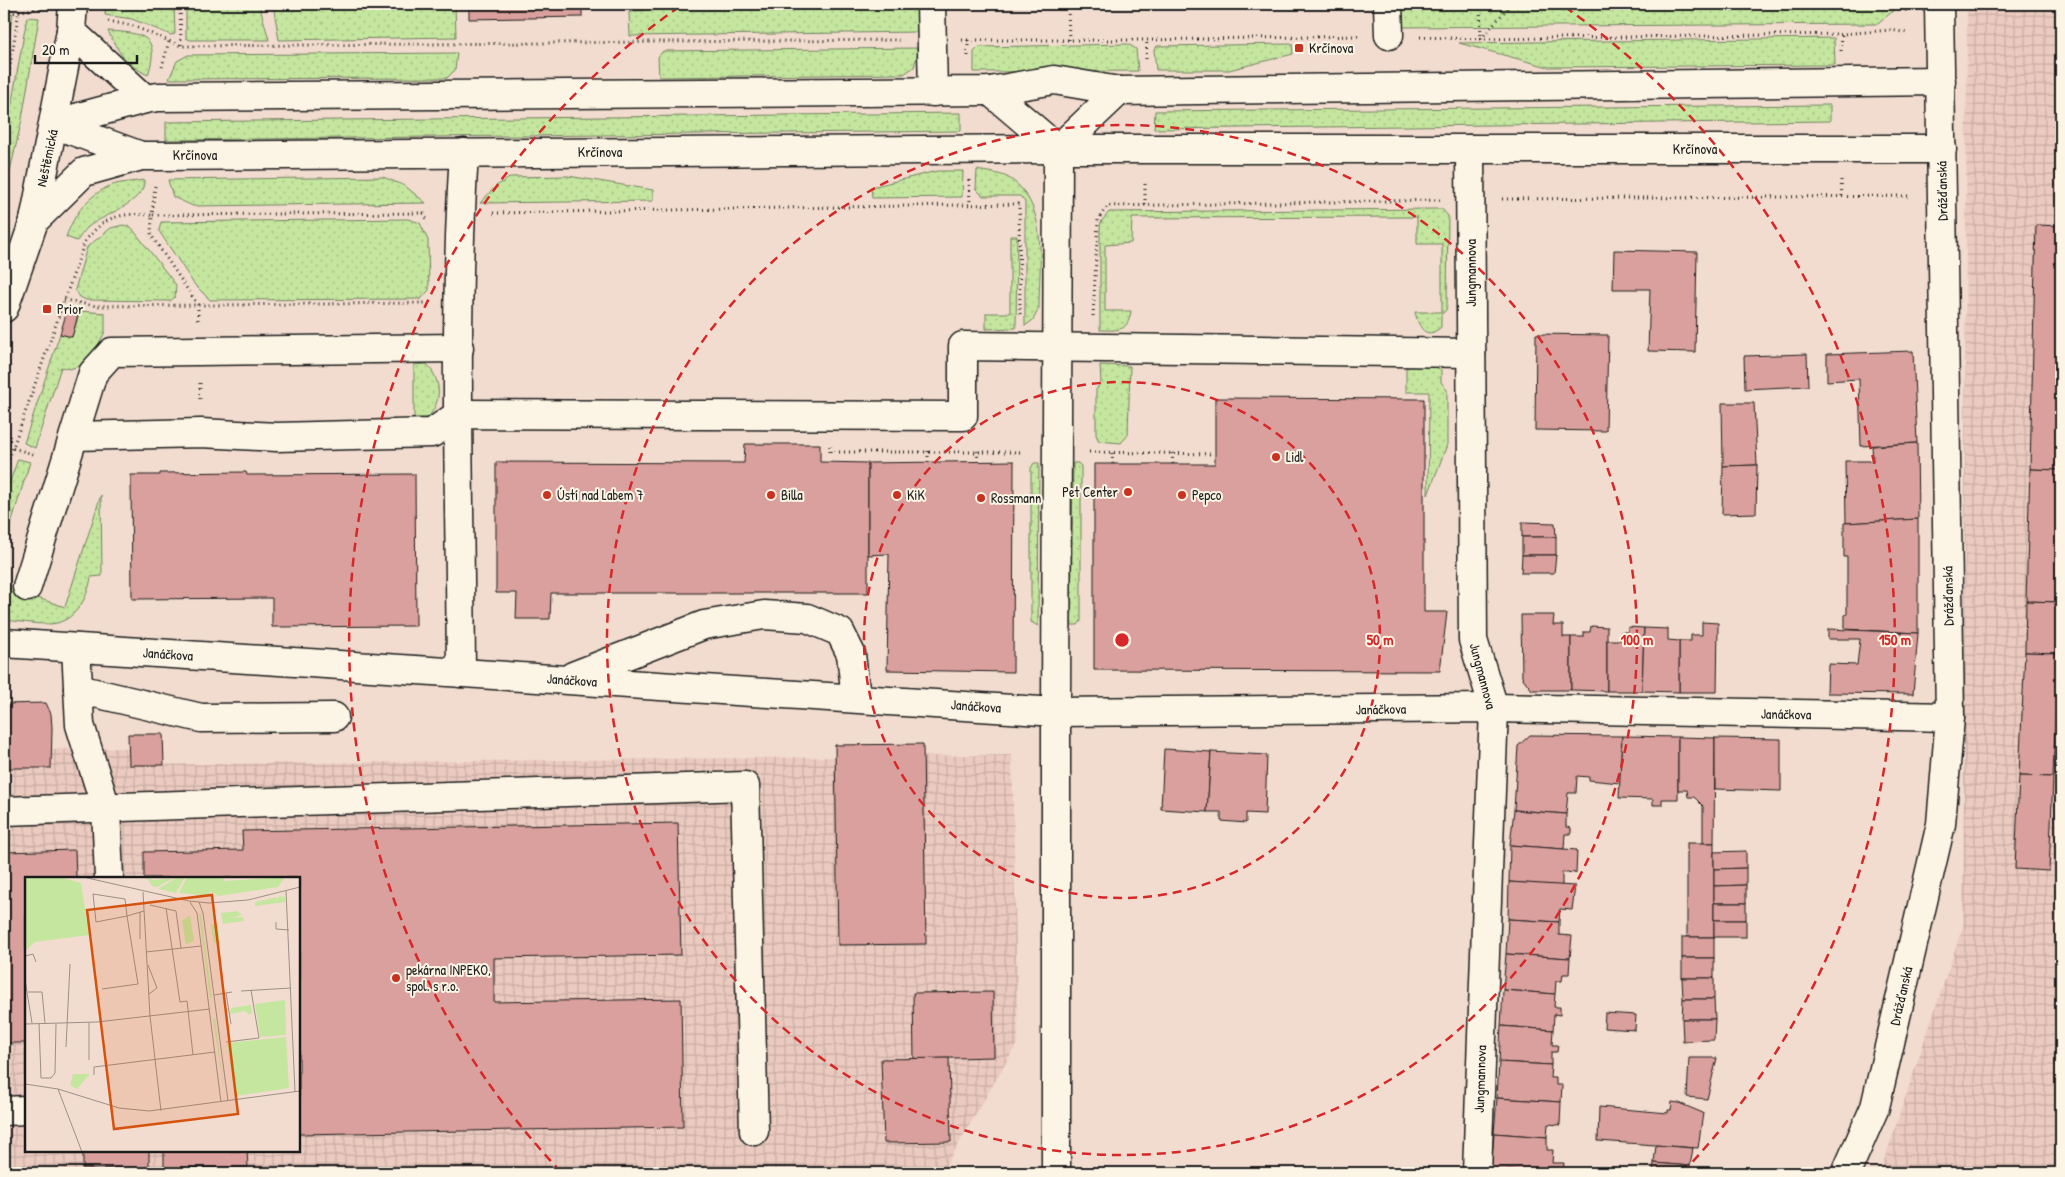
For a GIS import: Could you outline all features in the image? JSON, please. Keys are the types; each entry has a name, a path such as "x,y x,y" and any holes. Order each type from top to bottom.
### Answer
{"street":[{"name":"Neštěmická","path":"4,308 34,221 71,31 73,4"},
{"path":"931,4 933,92"},
{"path":"1388,4 1389,35"},
{"name":"Drážďanská","path":"1846,1173 1875,1107 1941,824 1950,717 1939,4"},
{"path":"71,31 145,99"},
{"path":"54,124 145,99 168,97 990,92 1054,80 1119,91 1941,81"},
{"path":"1056,1173 1058,149 1119,91"},
{"path":"990,92 1058,149"},
{"name":"Krčínova","path":"54,124 141,156"},
{"name":"Krčínova","path":"34,221 84,172 141,156 1058,149 1942,148"},
{"name":"Jungmannova","path":"1470,149 1473,640 1494,708 1476,1173"},
{"path":"461,673 459,348 460,213 464,154"},
{"path":"74,436 207,433 277,437 432,433 459,414 963,416 963,346 1471,353"},
{"path":"27,587 93,373 112,352 459,348"},
{"path":"564,680 704,625 772,615 807,618 840,632 852,654 856,698"},
{"name":"Janáčkova","path":"4,643 1056,712 1494,708 1950,717"},
{"path":"76,648 80,725 106,808 109,877"},
{"path":"78,690 201,718 334,717"},
{"path":"4,811 745,786 754,1131"},
{"path":"4,1111 25,1110"}],"path":[{"path":"4,104 20,4"},
{"path":"180,4 181,46"},
{"path":"1068,4 1069,40"},
{"path":"1480,4 1480,40"},
{"path":"1480,40 1511,4"},
{"path":"4,14 19,10 41,8"},
{"path":"104,20 132,26 181,46 908,40"},
{"path":"954,40 1147,40 1389,35 1480,40 1842,34 1891,30 1940,39"},
{"path":"968,40 968,64"},
{"path":"1146,60 1147,40"},
{"path":"159,76 169,41"},
{"path":"968,171 970,204"},
{"path":"1145,178 1145,205"},
{"path":"155,181 151,235 198,305"},
{"path":"1502,199 1942,196"},
{"path":"1091,320 1094,312 1098,220 1107,206 1449,200"},
{"path":"485,213 1019,204 1020,318"},
{"path":"424,213 430,229"},
{"path":"4,473 85,241 97,226 124,214 430,213"},
{"path":"64,300 96,306 434,303"},
{"path":"977,451 978,461"},
{"path":"928,452 928,462"},
{"path":"1089,452 1214,454"},
{"path":"1112,452 1113,464"},
{"path":"1172,453 1173,464"}],"shaded area":[{"path":"1967,4 2061,4 2061,1173 1880,1173 1963,926"},
{"path":"130,748 129,765 1012,755 1018,1042 942,1172 4,1173 4,768 50,768 52,749"}],"green space":[{"path":"106,4 174,4 175,34 171,35 132,19 105,15"},
{"path":"186,4 259,4 269,40 190,40 186,38"},
{"path":"273,4 455,4 456,37 279,40"},
{"path":"687,4 910,4 919,14 919,32 630,36 629,12"},
{"path":"1391,4 1896,4 1895,9 1878,24 1397,27"},
{"path":"13,13 4,66 4,16"},
{"path":"27,17 39,18 22,119 4,197 4,146"},
{"path":"108,31 131,33 146,39 150,44 152,52 148,75 128,62"},
{"path":"1834,38 1835,65 1548,67 1459,43"},
{"path":"1128,44 1136,49 1138,71 974,72 974,52 979,47"},
{"path":"1292,44 1293,54 1229,70 1156,70 1154,50 1157,46"},
{"path":"919,48 914,67 904,74 659,77 658,57 663,51"},
{"path":"457,53 455,70 447,78 169,79 177,61 188,55"},
{"path":"1830,105 1830,121 1154,129 1155,111"},
{"path":"961,113 961,131 166,140 166,122"},
{"path":"977,170 1007,177 1021,188 1030,202 1036,218 1040,255 1039,308 1033,320 1025,326 1025,202 1020,196 983,196 976,189"},
{"path":"937,171 963,171 962,197 872,198 871,187"},
{"path":"568,176 653,190 653,201 480,203 496,186 511,177"},
{"path":"383,177 405,186 426,203 193,206 173,197 168,180"},
{"path":"144,180 143,188 131,202 87,228 77,241 66,237 73,220 83,206 96,194 112,185"},
{"path":"1442,209 1448,216 1447,305 1446,310 1441,315 1441,327 1431,333 1423,330 1415,312 1442,312 1442,244 1417,244 1417,217 1132,218 1131,243 1105,245 1105,311 1131,311 1130,318 1121,329 1100,330 1100,228 1101,222 1109,212"},
{"path":"408,219 420,223 428,240 429,290 421,299 210,300 194,284 159,231 161,222"},
{"path":"123,225 131,227 176,285 175,297 170,301 86,300 80,297 75,290 87,247 111,228"},
{"path":"1010,236 1017,236 1016,328 986,329 986,313 1010,313"},
{"path":"80,311 105,313 105,332 94,352 82,365 70,369 61,367 35,448 24,443 60,334 72,337"},
{"path":"427,364 438,384 438,398 428,418 414,418 414,365"},
{"path":"1100,365 1130,366 1128,435 1121,443 1099,441 1096,435 1096,390 1101,382"},
{"path":"1435,366 1441,370 1441,382 1447,390 1447,445 1428,495 1429,392 1406,392 1406,367"},
{"path":"18,459 30,462 4,546 4,498"},
{"path":"1034,463 1039,463 1038,626 1031,622 1031,468"},
{"path":"1073,463 1078,463 1081,466 1081,621 1078,625 1071,625"},
{"path":"101,495 102,576 91,577 87,594 78,609 72,615 56,623 42,624 4,620 4,587 65,607"}],"building":[{"path":"469,4 582,4 582,17 469,19"},
{"path":"2036,225 2061,226 2061,470 2030,469"},
{"path":"1614,250 1697,252 1695,352 1648,351 1650,289 1613,289"},
{"path":"67,311 78,315 72,337 60,334"},
{"path":"1536,334 1608,335 1606,431 1535,430"},
{"path":"1913,351 1917,443 1861,446 1859,379 1827,381 1827,354"},
{"path":"1807,354 1808,386 1745,389 1744,356"},
{"path":"1215,398 1424,399 1424,612 1447,612 1440,671 1094,670 1094,464 1215,464"},
{"path":"1722,403 1754,403 1757,465 1723,466"},
{"path":"1917,443 1918,519 1846,523 1845,461 1873,461 1872,446"},
{"path":"745,444 820,444 820,462 868,463 868,593 551,593 550,619 516,619 517,593 496,593 496,462 744,463"},
{"path":"1014,461 1013,672 887,670 889,554 868,555 868,463"},
{"path":"1757,465 1756,513 1722,514 1723,466"},
{"path":"2030,469 2061,470 2061,602 2026,601"},
{"path":"246,472 247,475 415,474 416,626 272,627 272,598 132,599 131,475"},
{"path":"1918,519 1918,633 1845,629 1845,615 1847,614 1847,557 1844,557 1844,523"},
{"path":"1522,522 1555,523 1556,537 1522,537"},
{"path":"1522,537 1556,537 1556,555 1522,555"},
{"path":"1522,555 1556,555 1554,573 1521,573"},
{"path":"2026,601 2060,602 2058,653 2025,652"},
{"path":"1521,615 1554,615 1553,625 1563,625 1563,637 1571,637 1571,690 1532,690 1522,677"},
{"path":"1702,622 1718,623 1717,692 1679,692 1679,641 1691,641 1691,635 1702,635"},
{"path":"1591,626 1607,627 1607,691 1571,690 1571,637 1584,637 1584,632 1590,632"},
{"path":"1628,627 1644,628 1642,691 1607,691 1607,640 1621,640 1621,632 1628,632"},
{"path":"1644,628 1668,629 1668,640 1679,641 1679,692 1642,691"},
{"path":"1828,629 1918,633 1913,694 1827,693 1828,664 1857,665 1860,639 1828,639"},
{"path":"2025,652 2058,653 2053,777 2019,776"},
{"path":"46,703 51,714 51,768 4,768 4,704"},
{"path":"128,734 163,734 164,765 129,765"},
{"path":"1530,735 1622,736 1620,783 1589,780 1589,777 1577,776 1576,793 1568,793 1566,814 1514,810 1518,746"},
{"path":"1622,736 1678,737 1678,799 1662,799 1662,805 1653,805 1653,799 1619,798"},
{"path":"1678,737 1715,738 1714,843 1703,843 1703,806 1694,797 1688,797 1687,790 1678,790"},
{"path":"1715,738 1781,739 1781,791 1715,789"},
{"path":"923,744 926,944 838,945 835,745"},
{"path":"1164,749 1211,752 1207,812 1161,809"},
{"path":"1211,752 1267,755 1265,814 1246,813 1246,823 1221,821 1221,812 1207,812"},
{"path":"2019,776 2053,777 2049,871 2015,869"},
{"path":"1514,810 1566,814 1566,827 1571,828 1571,834 1565,834 1564,849 1510,845"},
{"name":"pekárna INPEKO, spol. s r.o.","path":"678,823 681,955 494,958 494,1002 681,999 683,1127 300,1134 300,877 144,877 144,852 243,850 242,831"},
{"path":"1687,843 1714,843 1714,937 1687,937"},
{"path":"1510,845 1577,850 1576,873 1562,872 1562,886 1509,882"},
{"path":"75,850 76,877 25,877 25,1043 4,1043 4,852"},
{"path":"1746,851 1746,868 1714,869 1714,852"},
{"path":"1746,868 1746,885 1714,886 1714,869"},
{"path":"1509,882 1575,886 1572,910 1560,909 1559,922 1508,919"},
{"path":"1746,885 1746,903 1714,903 1714,886"},
{"path":"1714,903 1746,903 1746,920 1714,920"},
{"path":"1508,919 1559,922 1559,935 1572,936 1570,958 1506,954"},
{"path":"1714,920 1746,920 1746,937 1714,937"},
{"path":"2059,933 2061,933 2061,970 2055,970"},
{"path":"1682,937 1714,937 1714,958 1682,958"},
{"path":"1506,954 1570,958 1569,974 1563,974 1562,981 1556,981 1555,994 1503,990"},
{"path":"1682,958 1714,958 1714,978 1682,978"},
{"path":"1682,978 1714,978 1714,999 1683,999"},
{"path":"1503,990 1555,994 1554,1007 1560,1007 1560,1015 1554,1014 1553,1030 1501,1026"},
{"path":"993,992 994,1057 914,1059 913,993"},
{"path":"1683,999 1714,999 1715,1019 1682,1019"},
{"path":"1605,1013 1636,1015 1635,1030 1604,1028"},
{"path":"1682,1019 1715,1019 1714,1040 1683,1041"},
{"path":"1501,1026 1553,1030 1552,1045 1558,1045 1557,1052 1551,1052 1551,1065 1499,1062"},
{"path":"949,1058 951,1142 884,1143 881,1059"},
{"path":"1689,1058 1717,1058 1707,1099 1687,1097"},
{"path":"1499,1062 1551,1065 1550,1078 1556,1078 1556,1085 1562,1085 1561,1102 1497,1098"},
{"path":"1497,1098 1561,1102 1560,1125 1548,1124 1547,1137 1494,1133"},
{"path":"1672,1102 1703,1113 1698,1148 1598,1141 1599,1107 1668,1113 1668,1110 1671,1110"},
{"path":"1494,1133 1547,1137 1547,1150 1553,1150 1552,1163 1564,1163 1563,1173 1491,1170"},
{"path":"1656,1145 1693,1148 1690,1166 1654,1163"},
{"path":"83,1152 149,1152 149,1168 83,1169"},
{"path":"164,1152 247,1152 248,1167 164,1168"},
{"path":"1654,1163 1690,1166 1689,1173 1653,1173"},
{"path":"1491,1170 1537,1173 1491,1173"}],"place":[{"name":"Krčínova","path":"1299,48"},
{"name":"Prior","path":"47,309"},
{"name":"Lidl","path":"1276,457"},
{"name":"Pet Center","path":"1128,492"},
{"name":"Ústí nad Labem 7","path":"547,495"},
{"name":"Billa","path":"771,495"},
{"name":"KiK","path":"897,495"},
{"name":"Pepco","path":"1182,495"},
{"name":"Rossmann","path":"981,498"},
{"name":"pekárna INPEKO, spol. s r.o.","path":"396,978"}]}
